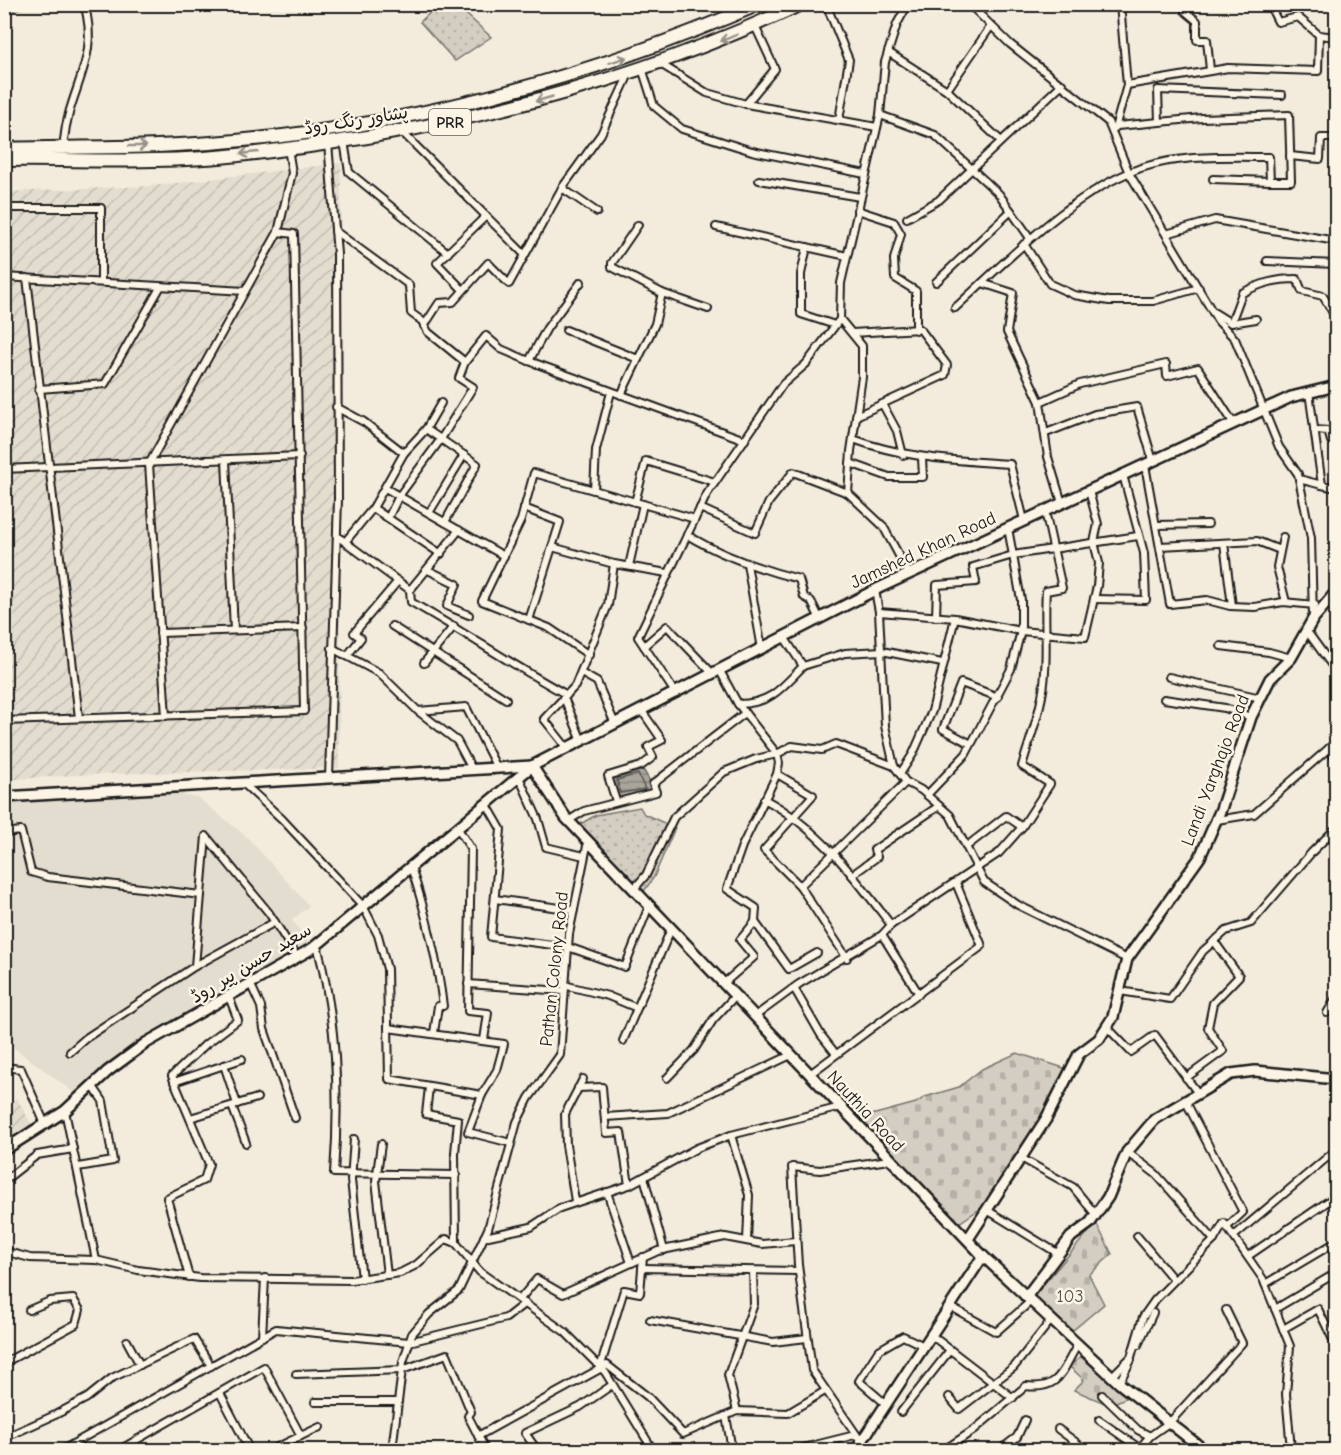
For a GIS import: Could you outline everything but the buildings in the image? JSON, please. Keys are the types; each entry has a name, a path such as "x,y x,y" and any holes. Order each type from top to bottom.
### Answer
{"highway":[{"name":"پشاور رنگ روڈ","path":"4,160 347,127 458,105 530,86 660,46 759,4"},
{"name":"پشاور رنگ روڈ","path":"4,149 203,158 402,132 530,103 629,73 755,26 801,4"},
{"path":"4,141 64,140 81,153 66,165 4,168"}],"street":[{"path":"4,8 18,4"},
{"path":"64,140 74,96 90,51 89,21 84,4"},
{"path":"826,4 849,60 839,120"},
{"path":"676,694 638,637 667,573 715,482 783,384 806,364 840,319 841,284 880,115 888,52 897,24 908,4"},
{"path":"969,4 1010,45 1062,84 1114,128 1129,173 1212,312 1235,339 1254,391 1265,409 1279,447 1293,464 1299,479 1311,538 1313,619"},
{"path":"1114,128 1127,85 1120,4"},
{"path":"1190,4 1185,11 1197,21 1197,40 1207,40 1210,70"},
{"path":"1269,4 1278,22 1298,17 1319,35 1336,37"},
{"path":"1334,4 1336,16"},
{"path":"746,104 775,69 755,26"},
{"path":"947,90 991,26"},
{"path":"1127,85 1228,68 1318,71 1319,35"},
{"path":"888,52 947,90 1001,141"},
{"path":"658,63 707,93 746,104 877,127"},
{"path":"642,68 654,106 682,129 752,151 865,174"},
{"path":"424,326 439,303 453,302 488,263 509,284 562,188 601,134 629,73"},
{"path":"907,218 939,200 1062,84"},
{"path":"1158,122 1158,90 1282,95"},
{"path":"880,115 935,135 999,194 1030,238"},
{"path":"1114,128 1202,118 1289,115 1291,181 1246,182 1214,179"},
{"path":"402,132 525,255"},
{"path":"1290,156 1320,159 1321,138 1336,138"},
{"path":"344,141 349,172 448,254"},
{"path":"328,143 335,231 337,536 329,778"},
{"path":"166,716 149,464 278,232 292,173 288,148"},
{"path":"956,308 1030,238 1083,200 1129,173 1185,159 1269,158 1270,181"},
{"path":"759,180 860,197"},
{"path":"562,188 597,212"},
{"path":"4,208 101,208 101,282"},
{"path":"857,210 894,222 901,234 894,259 895,278 916,291 916,330"},
{"path":"936,282 1011,211"},
{"path":"464,290 437,263 486,216"},
{"path":"1166,234 1215,220 1336,241"},
{"path":"638,225 611,265 662,293 708,309"},
{"path":"716,227 847,256"},
{"path":"335,231 409,285 411,313 428,332 465,363"},
{"path":"4,721 304,711 294,234 278,232"},
{"path":"1024,244 1050,284 1074,295 1108,301 1153,301 1199,288"},
{"path":"807,247 801,274 801,314 835,326"},
{"path":"1267,261 1336,264"},
{"path":"4,277 245,291"},
{"path":"27,278 79,718"},
{"path":"1231,323 1242,293 1262,282 1286,279 1297,279 1302,291 1323,296 1336,318"},
{"path":"529,361 547,328 581,282"},
{"path":"982,283 1013,293 1007,333 1040,402 1048,457 1062,503"},
{"path":"39,389 105,384 161,286"},
{"path":"621,395 655,324 662,293"},
{"path":"1212,312 1231,323 1256,319"},
{"path":"840,319 862,346 862,377 848,493"},
{"path":"852,333 920,329 947,365 945,375 856,416"},
{"path":"566,330 639,359"},
{"path":"388,518 399,496 441,438 473,387 459,378 465,363 486,336 501,349 529,361 745,440"},
{"path":"1040,402 1080,384 1166,364 1167,376 1198,368 1234,424"},
{"name":"Jamshed Khan Road","path":"532,766 875,590 1291,397 1336,386"},
{"path":"594,490 596,450 610,392"},
{"path":"1310,392 1322,485"},
{"path":"345,542 373,508 404,453 426,429 441,403"},
{"path":"884,405 897,432 903,455"},
{"path":"336,407 364,422 404,453"},
{"path":"1046,433 1095,414 1137,407 1149,463 1156,525 1170,604 1207,600 1232,606 1255,607 1286,602 1314,605"},
{"path":"426,429 477,464 445,522"},
{"path":"1314,430 1328,431 1331,441 1336,441"},
{"path":"853,439 903,455 1010,464 1024,520"},
{"path":"429,513 464,455"},
{"path":"4,469 300,456"},
{"path":"850,463 889,477 923,477 922,458"},
{"path":"226,460 234,630"},
{"path":"635,502 646,461 715,482"},
{"path":"700,507 755,533 769,502 793,472 848,493 883,526 909,574"},
{"path":"589,655 549,628 482,601 524,508 534,473 694,519"},
{"path":"1094,599 1146,600 1144,553 1123,475"},
{"path":"1299,479 1336,488"},
{"path":"386,488 504,556"},
{"path":"879,612 956,618 1020,631 1085,637 1099,563 1094,542 1098,524 1089,491"},
{"path":"629,566 643,504"},
{"path":"373,508 441,554"},
{"path":"524,508 560,522 529,620"},
{"path":"754,1017 794,988 882,936 891,925 999,853 1022,827 1050,784 1022,766 1040,705 1046,671 1044,633 1046,591 1062,588 1045,511"},
{"path":"1156,525 1208,524"},
{"path":"927,795 971,744 1011,669 1020,631 1021,600 1008,528"},
{"path":"459,530 410,590 411,602 454,626 565,696 582,741"},
{"path":"687,535 715,552 799,579 804,597 811,601 820,619"},
{"path":"337,536 410,590"},
{"path":"936,616 937,585 976,582 973,567 1013,555 1138,536"},
{"path":"1283,537 1277,567 1286,602"},
{"path":"1160,546 1257,541 1280,550"},
{"path":"1224,543 1232,606"},
{"path":"552,547 614,564 667,573"},
{"path":"567,748 544,719 575,686 581,673 608,605 614,564"},
{"path":"747,564 762,649"},
{"path":"428,570 457,584 447,606 469,615"},
{"path":"347,656 361,638 354,633 398,581"},
{"path":"875,590 882,651 885,726 894,765 900,774 906,782 927,795 950,815 984,882 1018,905 1127,959"},
{"name":"Landi Yarghajo Road","path":"968,1239 1046,1119 1079,1053 1099,1039 1113,1017 1127,959 1200,858 1217,820 1251,717 1270,679 1291,658 1313,619 1336,592"},
{"path":"900,774 913,754 932,711 942,663 956,618"},
{"path":"392,626 506,699"},
{"path":"424,663 454,626"},
{"path":"644,646 667,626 716,673 777,754 779,763 777,774 742,846 727,889 756,908 755,922 740,940 754,957 723,984"},
{"path":"160,633 303,627"},
{"path":"1306,630 1336,671"},
{"path":"784,637 803,666"},
{"path":"1221,646 1269,652 1291,658"},
{"path":"332,648 379,673 418,711 457,741 472,769"},
{"path":"738,704 757,704 782,688 803,666 845,653 882,651 942,663"},
{"path":"581,673 597,682 615,724"},
{"path":"1169,677 1261,698"},
{"path":"971,744 943,729 961,683 998,697"},
{"path":"1164,699 1225,708 1251,717"},
{"path":"418,711 466,707 497,768"},
{"path":"616,801 608,776 641,766 653,758 648,747 662,740 642,711"},
{"path":"568,820 584,811 656,792 653,784 745,712"},
{"path":"1217,820 1254,814 1336,742"},
{"path":"634,890 646,875 675,818 724,772 756,759 777,754 792,746 822,750 836,744 894,765"},
{"path":"1329,748 1336,760"},
{"path":"4,797 532,766"},
{"name":"سعید حسن پیر روڈ","path":"4,1150 65,1111 92,1085 146,1042 251,985 317,945 532,766"},
{"name":"Nauthia Road","path":"532,766 568,820 588,842 983,1256 1052,1319 1077,1346 1204,1450"},
{"path":"777,774 813,795 795,818 764,850 800,886 847,958"},
{"path":"519,777 538,819 546,848 584,856"},
{"path":"800,886 906,782"},
{"path":"243,783 282,819 363,906 378,935 387,969 389,1079 482,1095"},
{"path":"764,799 795,818 836,853 891,925"},
{"path":"486,803 501,829 491,937 568,947 625,967 649,906"},
{"path":"852,875 877,857 874,850 939,806"},
{"path":"967,846 1006,816 1022,827"},
{"path":"457,828 471,849 468,1011 488,1013 484,1040"},
{"path":"1120,991 1170,999 1203,951 1226,931 1251,923 1312,852 1336,828"},
{"path":"4,833 21,831 31,872 48,877 201,895"},
{"path":"195,966 206,836 275,922 297,957"},
{"name":"Pathan Colony Road","path":"392,1450 396,1402 412,1334 429,1314 459,1290 484,1237 517,1122 529,1098 560,1055 563,988 568,947 588,842"},
{"path":"411,867 429,923 441,987 443,1006 438,1006 434,1033"},
{"path":"810,1074 982,946 956,883"},
{"path":"495,899 574,910"},
{"path":"69,1052 86,1038 195,966 275,922"},
{"path":"755,922 789,969 817,953"},
{"path":"623,1041 671,929"},
{"path":"882,936 918,994"},
{"path":"1186,1078 1223,1051 1208,1028 1213,1003 1239,976 1214,941"},
{"path":"317,945 330,992 336,1057 338,1122 334,1173 456,1175"},
{"path":"468,984 563,988 608,996 637,1008"},
{"path":"251,985 295,1118"},
{"path":"794,988 820,1035 836,1054"},
{"path":"667,1078 694,1050 713,1020 735,996"},
{"path":"189,1277 167,1198 204,1180 209,1164 172,1076 206,1044 238,1020 229,997"},
{"path":"1327,1013 1336,998"},
{"path":"1107,1027 1131,1052 1155,1035 1197,1092"},
{"path":"388,1028 504,1044 497,1070 482,1095 468,1132 512,1143"},
{"path":"605,1117 668,1113 791,1055"},
{"path":"174,1082 243,1059"},
{"path":"224,1065 246,1143"},
{"path":"4,1067 21,1069 45,1124"},
{"path":"951,1307 996,1332 1029,1299 1071,1237 1090,1223 1096,1215 1108,1197 1127,1152 1155,1119 1197,1092 1231,1074 1256,1071 1336,1079"},
{"path":"575,1201 566,1145 565,1113 583,1079"},
{"path":"78,1167 113,1161 103,1101 92,1085"},
{"path":"429,1087 426,1113 458,1120 456,1242"},
{"path":"578,1088 602,1087 606,1133 621,1132 629,1185"},
{"path":"190,1118 257,1098"},
{"path":"1185,1100 1243,1212 1227,1227"},
{"path":"484,1237 531,1227 575,1201 629,1185 697,1148 731,1135 841,1107"},
{"path":"65,1111 96,1260"},
{"path":"731,1135 748,1195 747,1241"},
{"path":"354,1139 352,1173 355,1233 362,1279"},
{"path":"381,1144 377,1174 379,1222 387,1275"},
{"path":"4,1181 37,1155 73,1149"},
{"path":"1234,1236 1336,1150"},
{"path":"1127,1152 1156,1174 1214,1240"},
{"path":"1021,1158 1073,1187 1096,1215"},
{"path":"861,1448 855,1435 812,1370 798,1270 792,1167 820,1170 889,1160"},
{"path":"644,1177 664,1250"},
{"path":"607,1192 631,1263"},
{"path":"1248,1256 1336,1196"},
{"path":"987,1210 1059,1254"},
{"path":"1116,1380 1131,1357 1143,1317 1173,1279 1214,1240 1224,1223 1265,1284 1290,1346 1286,1394 1292,1450"},
{"path":"1137,1236 1173,1279"},
{"path":"62,1450 276,1329 409,1342 506,1318 523,1301 537,1279 563,1294 643,1257 664,1250 725,1237 762,1244 796,1241"},
{"path":"4,1251 30,1258 96,1260 189,1277 362,1279 400,1273 416,1265 446,1239 456,1242 480,1272 565,1332 600,1368 651,1449 642,1450"},
{"path":"1265,1284 1336,1242"},
{"path":"861,1448 983,1256"},
{"path":"600,1368 624,1290 640,1293 643,1257"},
{"path":"642,1268 798,1270"},
{"path":"737,1412 728,1375 744,1337 754,1304 753,1270"},
{"path":"1275,1309 1336,1273"},
{"path":"262,1336 265,1278"},
{"path":"4,1363 76,1324 80,1310 73,1299 50,1301 29,1310"},
{"path":"1283,1329 1318,1309 1334,1331 1336,1346"},
{"path":"1100,1420 1141,1450 1150,1436 1170,1422 1242,1343 1226,1310"},
{"path":"1116,1380 1153,1313"},
{"path":"949,1397 959,1409 995,1384 1014,1367 1052,1319"},
{"path":"650,1320 773,1342 807,1338"},
{"path":"931,1335 1013,1398"},
{"path":"887,1406 859,1381 879,1350 903,1336 924,1346"},
{"path":"4,1438 87,1398 112,1378 194,1339 211,1366"},
{"path":"127,1341 141,1365"},
{"path":"944,1450 1026,1386 1044,1388 1056,1381 1077,1346"},
{"path":"901,1412 950,1350"},
{"path":"296,1374 402,1370 447,1354 484,1447 477,1450"},
{"path":"478,1436 607,1365 648,1397 683,1434 737,1412 788,1413 825,1390"},
{"path":"119,1450 264,1367 301,1436"},
{"path":"537,1450 525,1433 580,1407 612,1385"},
{"path":"220,1393 249,1449 247,1450"},
{"path":"1102,1395 1138,1430 1150,1436"},
{"path":"315,1402 396,1402"},
{"path":"726,1416 732,1450"},
{"path":"1000,1450 1017,1437 1024,1419"},
{"path":"272,1450 320,1427"},
{"path":"1058,1429 1085,1450"},
{"path":"795,1450 855,1435"},
{"path":"286,1443 290,1450"}],"shaded area":[{"path":"341,163 339,768 74,775 5,780 4,192 151,186"},
{"path":"185,786 184,796 197,797 247,837 309,906 292,920 313,948 146,1043 80,1097 5,1041 5,797"},
{"path":"17,1098 33,1127 4,1148 4,1105"}],"green space":[{"path":"439,4 456,5 491,37 455,61 420,22"},
{"path":"640,807 644,814 675,828 654,877 642,894 577,826 596,815"},
{"path":"1017,1053 1067,1069 1041,1123 987,1204 959,1223 857,1119 916,1103 925,1097 959,1087 982,1069"},
{"name":"103","path":"1096,1223 1112,1254 1089,1275 1104,1304 1072,1331 1032,1298"},
{"path":"1081,1357 1128,1397 1109,1405 1074,1390 1084,1380 1069,1366"}],"water":[{"path":"641,766 657,793 616,801 608,776"}]}
